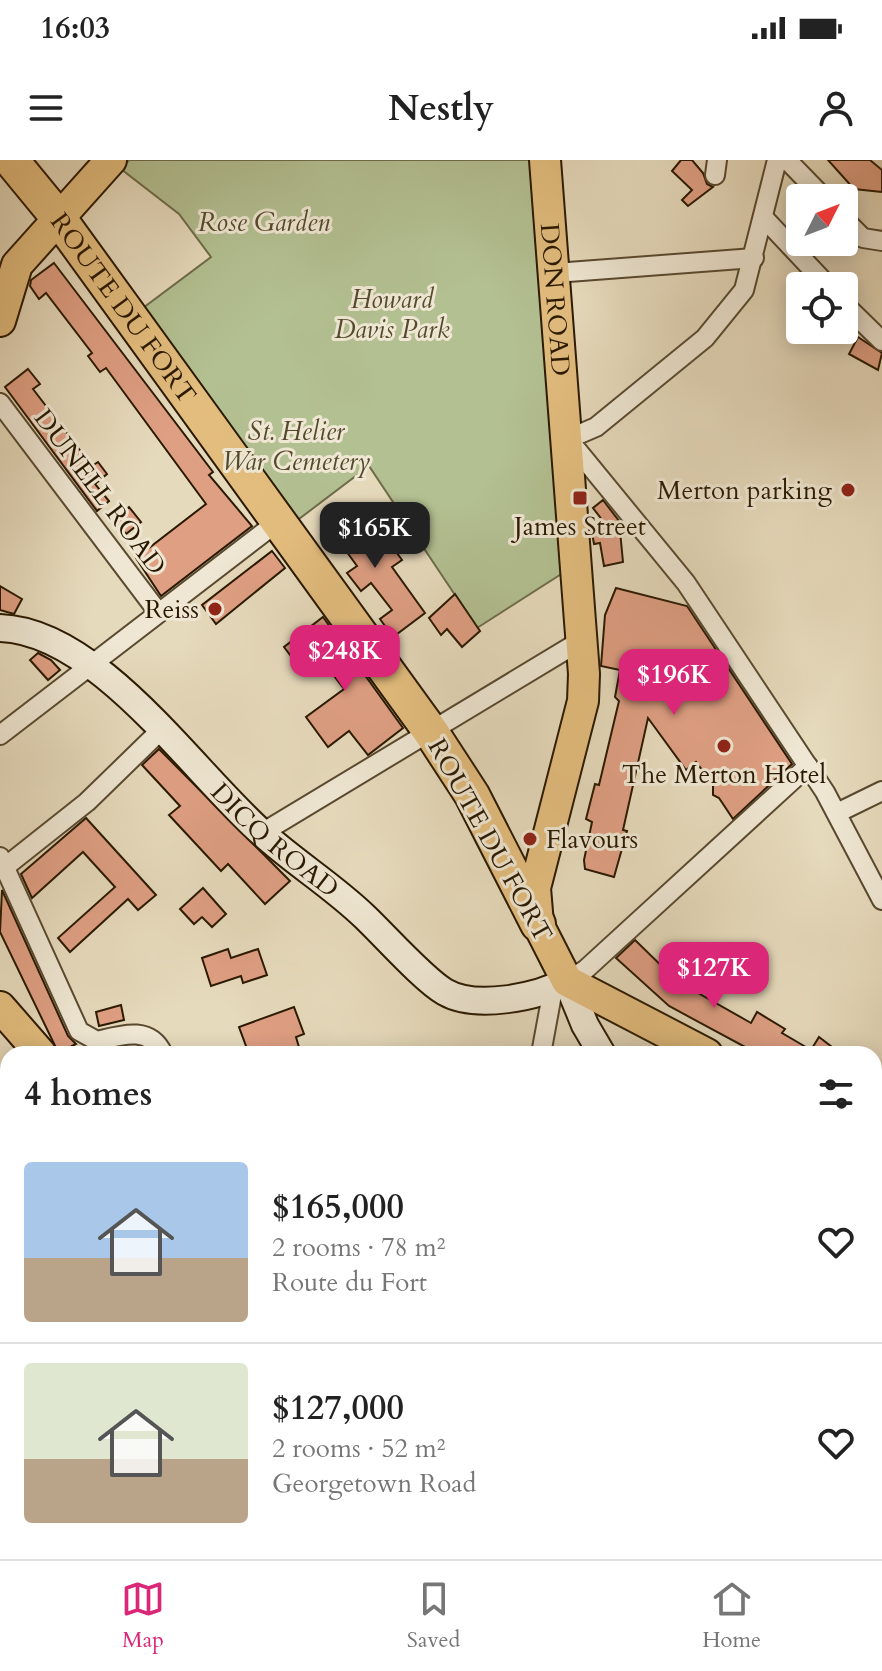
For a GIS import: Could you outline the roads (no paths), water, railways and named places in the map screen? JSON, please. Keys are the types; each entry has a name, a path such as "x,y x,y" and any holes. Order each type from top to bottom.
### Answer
{"highway":[{"name":"ROUTE DU FORT","path":"11,160 57,216 276,523 431,732 472,795 538,924"}],"main road":[{"path":"0,321 17,265 57,216 111,160"},
{"name":"DON ROAD","path":"538,924 535,888 583,701 582,640 568,439 545,160"},
{"name":"DICQ ROAD","path":"0,628 47,638 90,665 161,730 262,833 333,886 445,993 482,1000 530,997 560,985"},
{"name":"ROUTE DU FORT","path":"538,924 560,985"},
{"path":"560,985 597,1046"},
{"path":"560,985 690,1046"},
{"path":"0,1007 34,1046"}],"street":[{"path":"777,160 744,290 705,338 596,427 568,439 686,583 808,766 837,813 882,900"},
{"path":"787,160 810,184"},
{"path":"763,217 815,272"},
{"path":"858,233 863,238 882,241"},
{"path":"555,273 754,258"},
{"path":"858,318 882,341"},
{"name":"DUNELL ROAD","path":"0,403 158,612"},
{"path":"0,735 276,523"},
{"path":"262,833 582,640"},
{"path":"156,1046 148,1036 134,1033 97,1041 79,1031 2,862 87,802 161,730"},
{"path":"543,1046 560,985 585,970 808,766"},
{"path":"837,813 882,791"}],"place":[{"name":"Merton parking","path":"848,490"},
{"name":"James Street","path":"580,498"},
{"name":"Reiss","path":"215,609"},
{"name":"The Merton Hotel","path":"724,746"},
{"name":"Flavours","path":"530,839"}],"park label":[{"name":"Rose Garden","path":"264,222"},
{"name":"Howard Davis Park","path":"392,314"},
{"name":"St. Helier War Cemetery","path":"296,446"}]}
